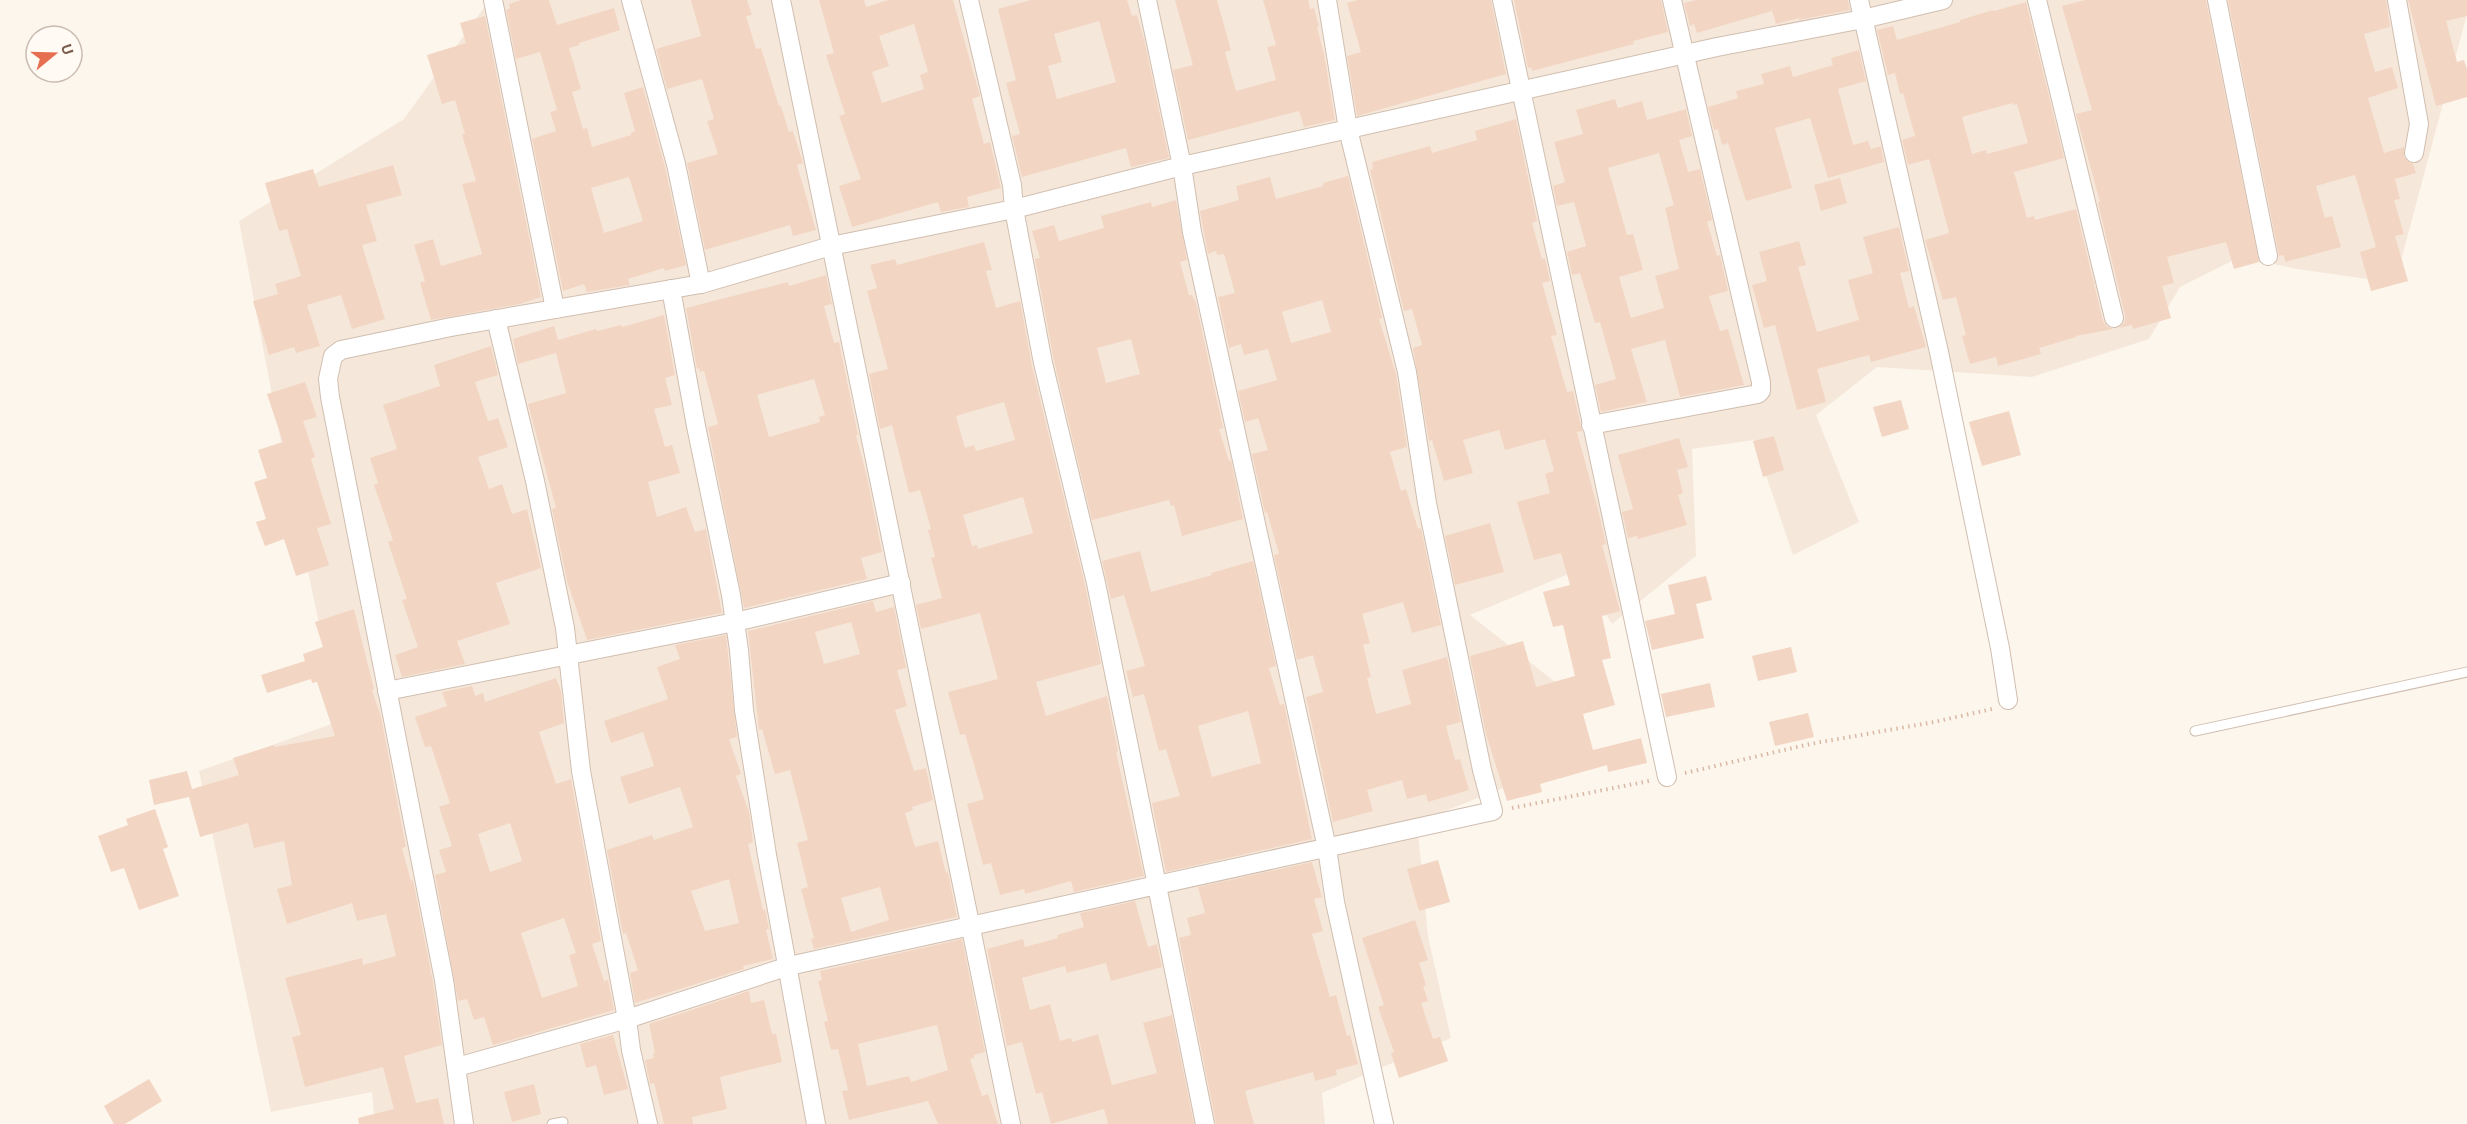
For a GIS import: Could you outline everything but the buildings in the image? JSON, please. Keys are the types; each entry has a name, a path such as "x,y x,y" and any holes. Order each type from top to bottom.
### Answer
{"street":[{"path":"493,0 555,309"},
{"path":"631,0 676,164 700,284"},
{"path":"781,0 1011,1124"},
{"path":"969,0 1012,185 1014,209 1043,363 1096,583 1205,1124"},
{"path":"1147,0 1182,166 1196,253 1327,848 1335,902 1384,1124"},
{"path":"457,1067 627,1019 789,966 1493,811 1482,770 1427,503 1407,372 1348,129 1327,0"},
{"path":"1502,0 1667,777"},
{"path":"1591,425 1758,394 1761,391 1759,371 1672,0"},
{"path":"1859,0 1942,364 2000,648 2008,700"},
{"path":"464,1124 442,968 330,398 329,364 333,356 341,350 700,284 831,246 1014,209 1182,166 1684,54 1863,19 1943,0"},
{"path":"2037,0 2114,318"},
{"path":"2217,0 2268,256"},
{"path":"2397,0 2419,124 2414,153"},
{"path":"671,289 735,622 744,710 767,855 816,1124"},
{"path":"496,320 535,480 570,654 581,771 631,1050 648,1124"},
{"path":"387,691 735,622 901,583"}],"lane":[{"path":"2195,731 2467,672"},
{"path":"552,1124 563,1122"}],"path":[{"path":"1493,811 1667,777 1810,744 1988,711 2002,706 2008,700"}],"shaded area":[{"path":"500,0 2467,0 2467,14 2395,283 2297,269 2240,257 2180,287 2149,339 2032,377 1877,367 1816,415 1859,522 1793,555 1754,440 1692,449 1696,556 1612,624 1578,570 1470,615 1573,696 1549,770 1417,822 1428,936 1451,1038 1322,1093 1325,1124 375,1124 372,1092 271,1112 199,771 340,721 287,474 239,221 404,119 485,6"}]}
